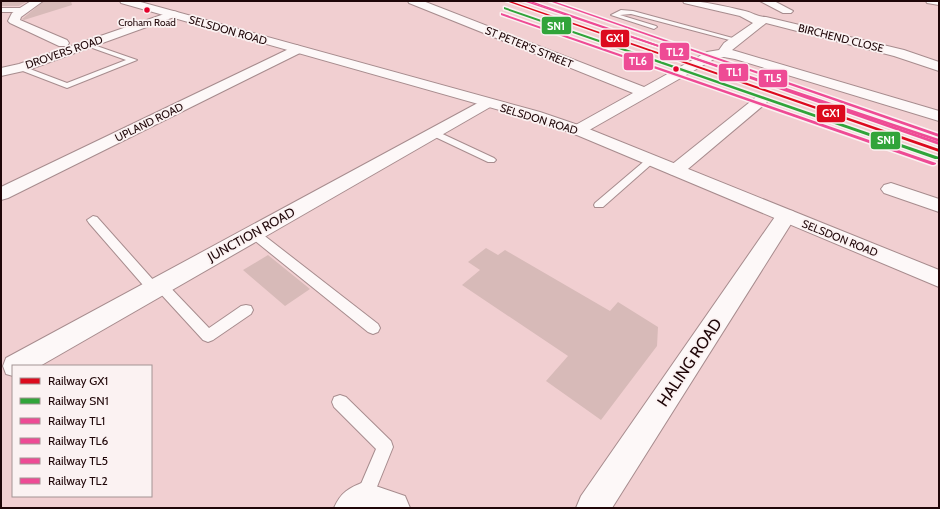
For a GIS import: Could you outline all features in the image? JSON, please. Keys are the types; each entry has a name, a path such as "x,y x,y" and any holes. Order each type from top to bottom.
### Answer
{"street":[{"path":"38,1 22,10 16,15 14,21 64,44"},
{"name":"SELSDON ROAD","path":"125,1 534,115 578,130 939,279"},
{"name":"ST PETER'S STREET","path":"413,1 645,94"},
{"name":"BIRCHEND CLOSE","path":"688,1 744,14 757,20 766,20 796,27 924,61 939,67"},
{"path":"765,1 787,11"},
{"path":"931,1 939,2"},
{"name":"DROVERS ROAD","path":"1,72 19,68 173,14"},
{"path":"724,53 726,48 757,25 759,22 757,20"},
{"name":"UPLAND ROAD","path":"1,194 297,50"},
{"path":"578,130 645,94 712,55 724,53 939,116"},
{"name":"BIRCHEND CLOSE","path":"924,61 939,57"},
{"path":"676,170 760,101"},
{"name":"JUNCTION ROAD","path":"18,365 487,103"},
{"path":"891,189 939,206"},
{"name":"HALING ROAD","path":"593,508 786,216"},
{"path":"1,374 12,368"}],"lane":[{"path":"1,10 22,10"},
{"path":"654,27 614,15 622,12 631,12 737,40"},
{"path":"19,68 67,86 133,60 86,44"},
{"path":"434,132 490,160"},
{"path":"599,205 651,160"},
{"path":"93,220 157,287 208,336 246,310"},
{"path":"254,233 372,328"},
{"path":"340,402 385,447 369,505"}],"building":[{"path":"1,1 28,1 19,6 1,6"},
{"path":"44,1 71,1 72,5 24,20 22,19"},
{"path":"486,248 498,255 505,250 610,311 618,302 658,327 657,346 601,420 546,381 568,356 462,285 480,270 468,262"},
{"path":"268,255 310,289 285,306 243,270"}],"rail line":[{"name":"GX1","path":"507,1 939,151"},
{"name":"TL2","path":"524,1 939,141"},
{"name":"TL1","path":"528,1 939,144"},
{"name":"TL5","path":"550,1 939,136"},
{"name":"SN1","path":"505,8 937,158"},
{"name":"TL6","path":"502,14 934,164"}],"place":[{"name":"Croham Road","path":"147,10"}]}
